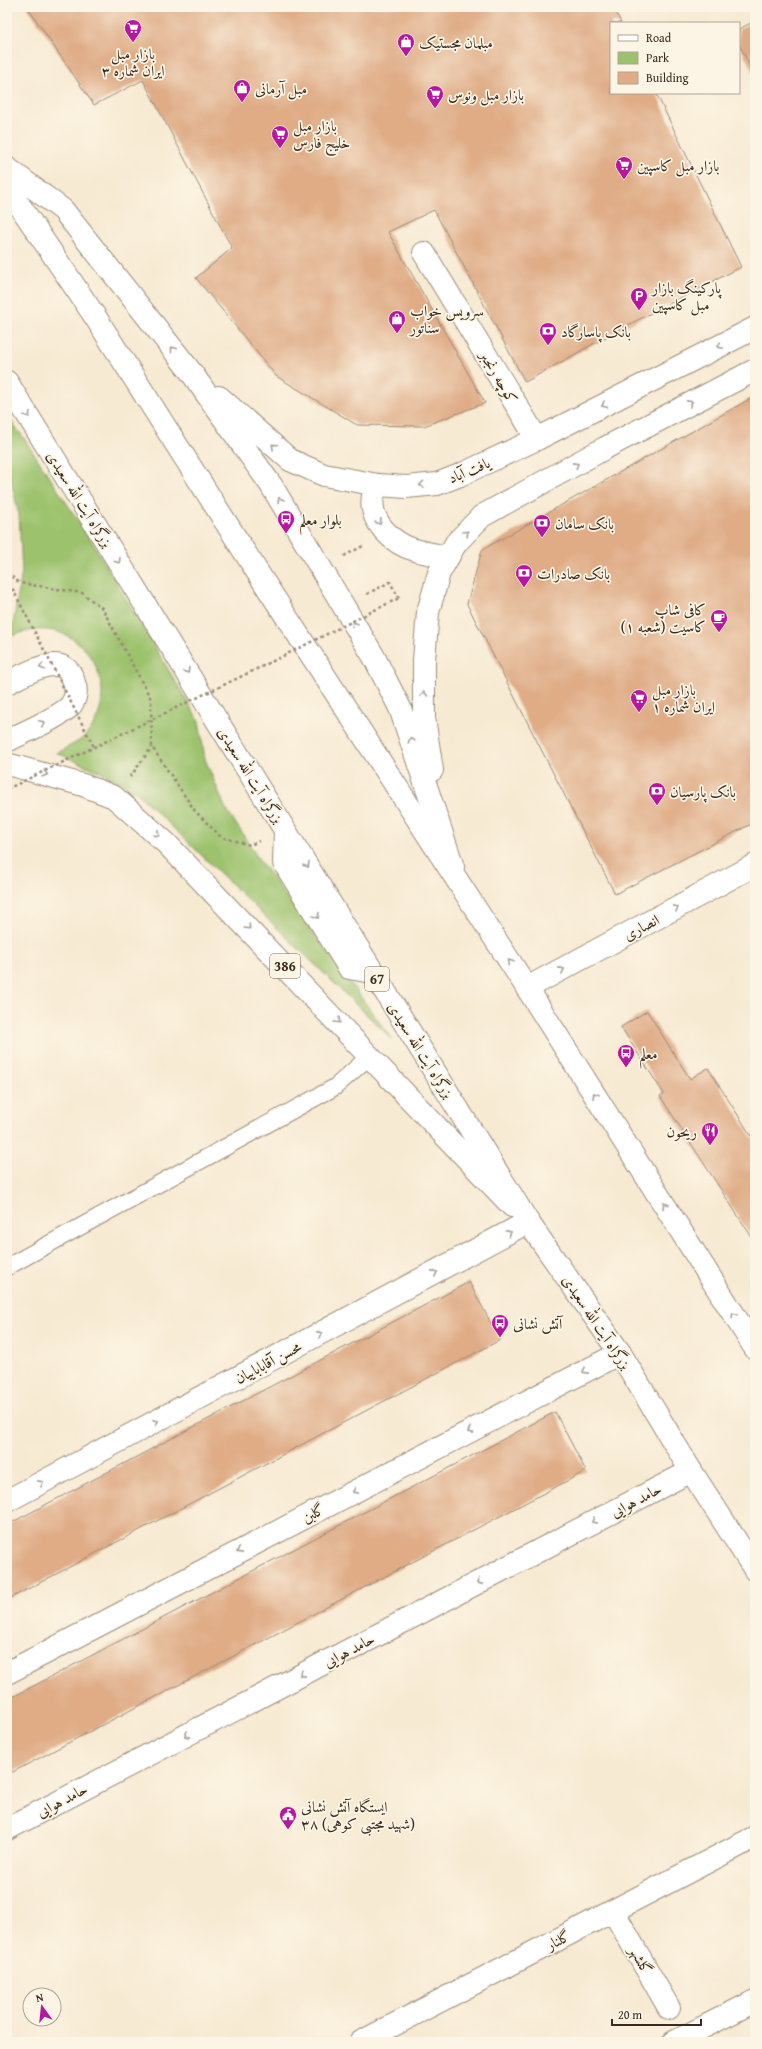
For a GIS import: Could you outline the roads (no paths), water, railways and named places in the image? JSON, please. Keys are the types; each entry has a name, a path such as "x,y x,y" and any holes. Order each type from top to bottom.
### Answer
{"main road":[{"path":"7,168 63,210 191,372 271,484 374,657 400,708 458,884"},
{"path":"7,186 96,318 458,884 527,988 755,1348"},
{"name":"کوچه رنجبر","path":"424,253 537,440"},
{"name":"یافت آباد","path":"191,372 290,460 324,475 378,485 406,487 437,484 466,473 537,440 755,328"},
{"path":"458,884 432,772 424,718 424,660 428,612 439,573 456,543 482,516 605,448 755,370"},
{"name":"بزرگراه آیت الله سعیدی","path":"7,382 528,1222 620,1353 691,1471 755,1570"},
{"path":"378,485 373,497 374,513 386,534 400,544 414,550 448,557"},
{"path":"7,683 44,665 53,664 62,667 69,672 76,688 75,697 65,711 7,741"},
{"name":"386","path":"7,764 83,786 114,797 166,843 371,1055 528,1222"},
{"name":"انصاری","path":"527,988 755,865"},
{"name":"محسن آقاباباییان","path":"7,1501 528,1222"},
{"name":"گلبن","path":"7,1672 620,1353"},
{"name":"حامد هوایی","path":"7,1829 691,1471"},
{"name":"گلنار","path":"361,2042 755,1838"},
{"name":"گلشهر","path":"613,1911 668,2008"},
{"path":"674,2042 755,2000"}],"lane":[{"path":"7,1267 335,1087 371,1055"}],"place":[{"name":"بازار مبل ایران شماره ۳","path":"133,43"},
{"name":"مبلمان مجستیک","path":"406,57"},
{"name":"مبل آرمانی","path":"242,103"},
{"name":"بازار مبل ونوس","path":"435,109"},
{"name":"بازار مبل خلیج فارس","path":"280,149"},
{"name":"بازار مبل کاسپین","path":"624,180"},
{"name":"پارکینگ بازار مبل کاسپین","path":"639,311"},
{"name":"سرویس خواب سناتور","path":"397,334"},
{"name":"بانک پاسارگاد","path":"548,346"},
{"name":"بلوار معلم","path":"286,534"},
{"name":"بانک سامان","path":"542,538"},
{"name":"بانک صادرات","path":"524,588"},
{"name":"کافی شاپ کاسیت (شعبه ۱)","path":"719,633"},
{"name":"بازار مبل ایران شماره ۱","path":"639,713"},
{"name":"بانک پارسیان","path":"657,806"},
{"name":"معلم","path":"626,1068"},
{"name":"ریحون","path":"710,1146"},
{"name":"آتش نشانی","path":"500,1338"},
{"name":"ایستگاه آتش نشانی ۳۸ (شهید مجتبی کوهی)","path":"288,1830"}]}
